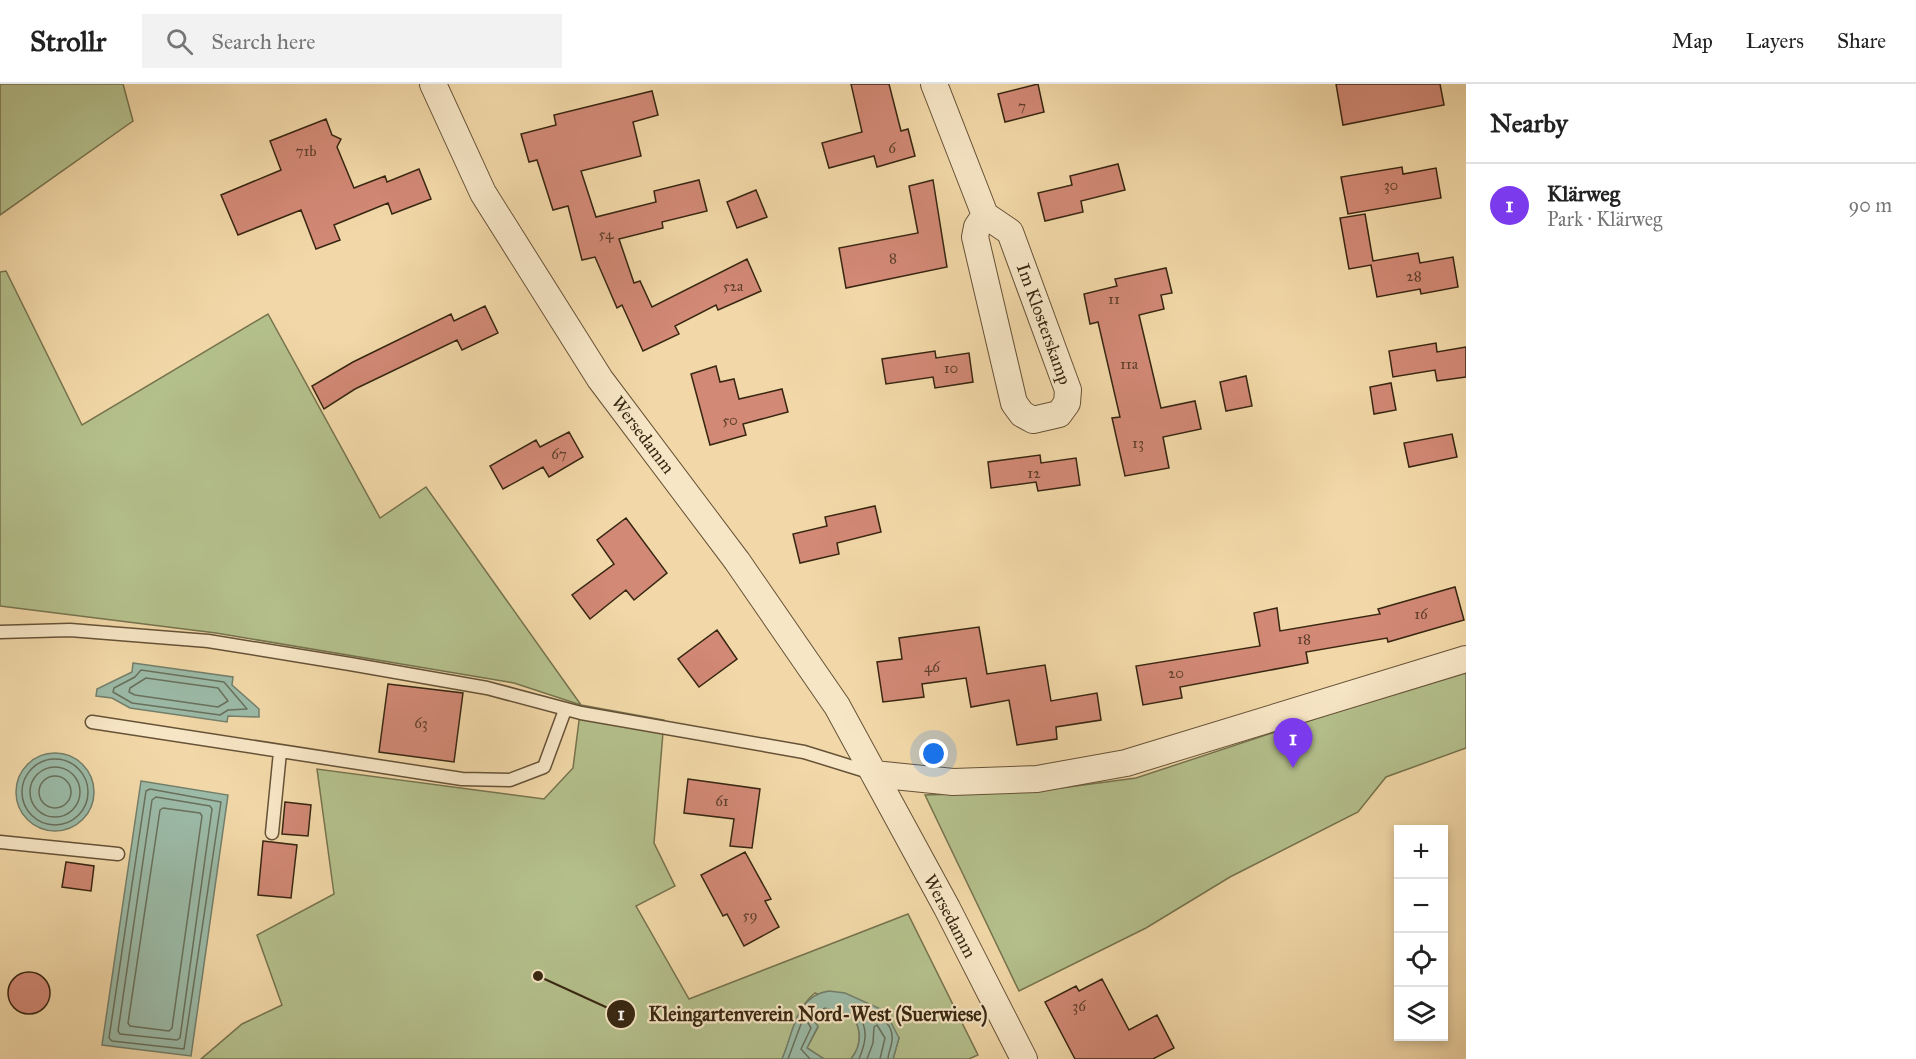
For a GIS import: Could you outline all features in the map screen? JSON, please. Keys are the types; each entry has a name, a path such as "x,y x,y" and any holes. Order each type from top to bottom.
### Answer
{"street":[{"name":"Wersedamm","path":"433,84 483,193 600,379 738,561 837,706 947,908 1024,1059"},
{"path":"934,84 985,215"},
{"name":"Im Klosterskamp","path":"985,215 1010,232 1068,390 1067,403 1059,414 1034,420 1022,414 1014,403 975,237 977,227 985,215"},
{"path":"874,774 965,782 1037,778 1126,763 1466,659"}],"lane":[{"path":"0,632 70,630 208,641 487,688 565,710 804,752 874,774"},
{"path":"92,722 462,778 510,780 544,767 565,710"},
{"path":"272,833 280,752"},
{"path":"0,842 118,854"}],"green space":[{"path":"0,84 123,84 133,121 0,215"},
{"path":"6,271 82,425 268,314 380,518 426,487 581,705 514,683 216,633 0,606 0,272"},
{"path":"1466,669 1466,748 1386,777 1358,812 1230,877 1146,928 1019,991 925,795 1038,791 1136,778"},
{"path":"581,705 664,720 654,843 675,886 636,906 689,999 908,914 978,1055 969,1059 893,1059 899,1038 815,993 798,1015 782,1059 201,1059 242,1024 282,1005 257,935 334,894 317,769 544,799 573,768"},
{"path":"825,1008 853,1016 860,1038 851,1059 824,1059 807,1048 818,1027 813,1020 814,1013"}],"water":[{"path":"133,663 233,677 232,685 259,709 259,717 228,716 227,722 130,708 112,698 96,696 97,689 132,672"},
{"path":"55,753 70,756 83,764 91,777 94,792 91,807 83,820 70,828 55,831 40,828 27,820 19,807 16,792 19,777 27,764 40,756"},
{"path":"141,781 228,795 191,1056 102,1045"},
{"path":"829,991 845,993 885,1011 899,1038 893,1059 851,1059 860,1038 853,1016 825,1008 814,1014 813,1020 818,1026 807,1048 824,1059 782,1059 802,1008 818,994"}],"building":[{"path":"851,84 889,84 901,131 908,129 915,156 877,167 874,156 829,168 822,143 862,132"},
{"path":"1038,84 1044,112 1005,122 998,94"},
{"path":"1336,84 1440,84 1444,105 1343,125"},
{"path":"652,91 658,115 633,122 641,156 581,171 596,217 656,202 654,191 699,180 707,211 662,222 663,228 619,239 634,283 640,281 652,307 747,259 761,291 718,310 716,305 675,326 679,334 643,351 622,305 617,308 595,257 582,260 568,206 553,210 537,160 529,162 521,134 556,125 554,115"},
{"path":"326,119 332,135 341,139 337,147 354,188 385,176 387,182 419,169 431,199 392,214 388,203 334,225 340,240 316,249 301,210 238,235 221,195 281,170 270,141"},
{"path":"1118,164 1125,190 1081,201 1083,212 1045,221 1038,193 1072,185 1070,176"},
{"path":"1402,167 1403,174 1436,168 1441,198 1348,214 1341,177"},
{"path":"933,180 947,267 846,288 839,248 918,233 909,186"},
{"path":"756,190 767,217 737,228 727,202"},
{"path":"1365,214 1373,261 1418,253 1420,263 1453,257 1458,287 1421,294 1420,289 1377,297 1371,265 1349,269 1340,218"},
{"path":"1166,268 1172,293 1161,295 1164,309 1139,315 1161,408 1195,401 1201,429 1163,437 1169,468 1125,476 1112,418 1120,417 1098,322 1090,324 1084,294 1117,286 1115,279"},
{"path":"485,306 498,333 462,350 457,340 355,389 324,409 312,386 353,362 451,314 454,321"},
{"path":"1436,343 1437,352 1466,347 1466,377 1437,381 1435,370 1393,377 1389,351"},
{"path":"935,351 936,358 969,353 973,382 935,388 933,377 886,384 882,359"},
{"path":"716,366 720,382 734,379 739,399 782,389 788,412 743,424 746,435 710,445 691,374"},
{"path":"1246,376 1252,406 1226,411 1220,382"},
{"path":"1391,383 1396,410 1374,414 1370,387"},
{"path":"569,432 583,457 549,477 543,467 503,489 490,466 536,440 540,447"},
{"path":"1452,434 1457,457 1409,467 1404,443"},
{"path":"1040,455 1041,463 1076,458 1080,485 1038,491 1036,482 991,488 988,462"},
{"path":"875,506 881,532 837,543 839,554 800,563 793,534 827,526 825,517"},
{"path":"626,518 667,573 634,600 626,590 590,619 572,595 614,564 597,540"},
{"path":"1455,587 1464,620 1388,642 1387,638 1306,652 1308,663 1180,687 1182,698 1143,705 1136,666 1260,646 1254,613 1277,608 1280,631 1380,614 1378,609"},
{"path":"979,627 987,674 1045,665 1051,701 1097,693 1101,720 1056,727 1057,739 1017,745 1009,700 971,707 966,678 922,684 924,697 883,702 877,662 902,659 899,638"},
{"path":"717,630 737,659 699,687 678,659"},
{"path":"388,684 463,693 454,762 379,752"},
{"path":"688,779 760,789 752,848 730,846 734,819 684,813"},
{"path":"285,802 311,805 308,836 282,834"},
{"path":"263,841 297,845 291,898 258,895"},
{"path":"745,852 771,899 765,901 779,927 744,946 727,914 723,916 701,875"},
{"path":"66,862 94,866 91,891 62,887"},
{"path":"29,972 37,973 44,978 49,985 49,1001 44,1008 37,1013 29,1014 21,1013 14,1008 9,1001 8,993 9,985 14,978 21,973"},
{"path":"1102,979 1129,1030 1157,1015 1174,1048 1153,1059 1075,1059 1045,1002 1076,986 1079,991"}],"place":[{"name":"Klärweg","path":"1293,768"},
{"name":"Kleingartenverein Nord-West (Suerwiese)","path":"538,976"}]}
